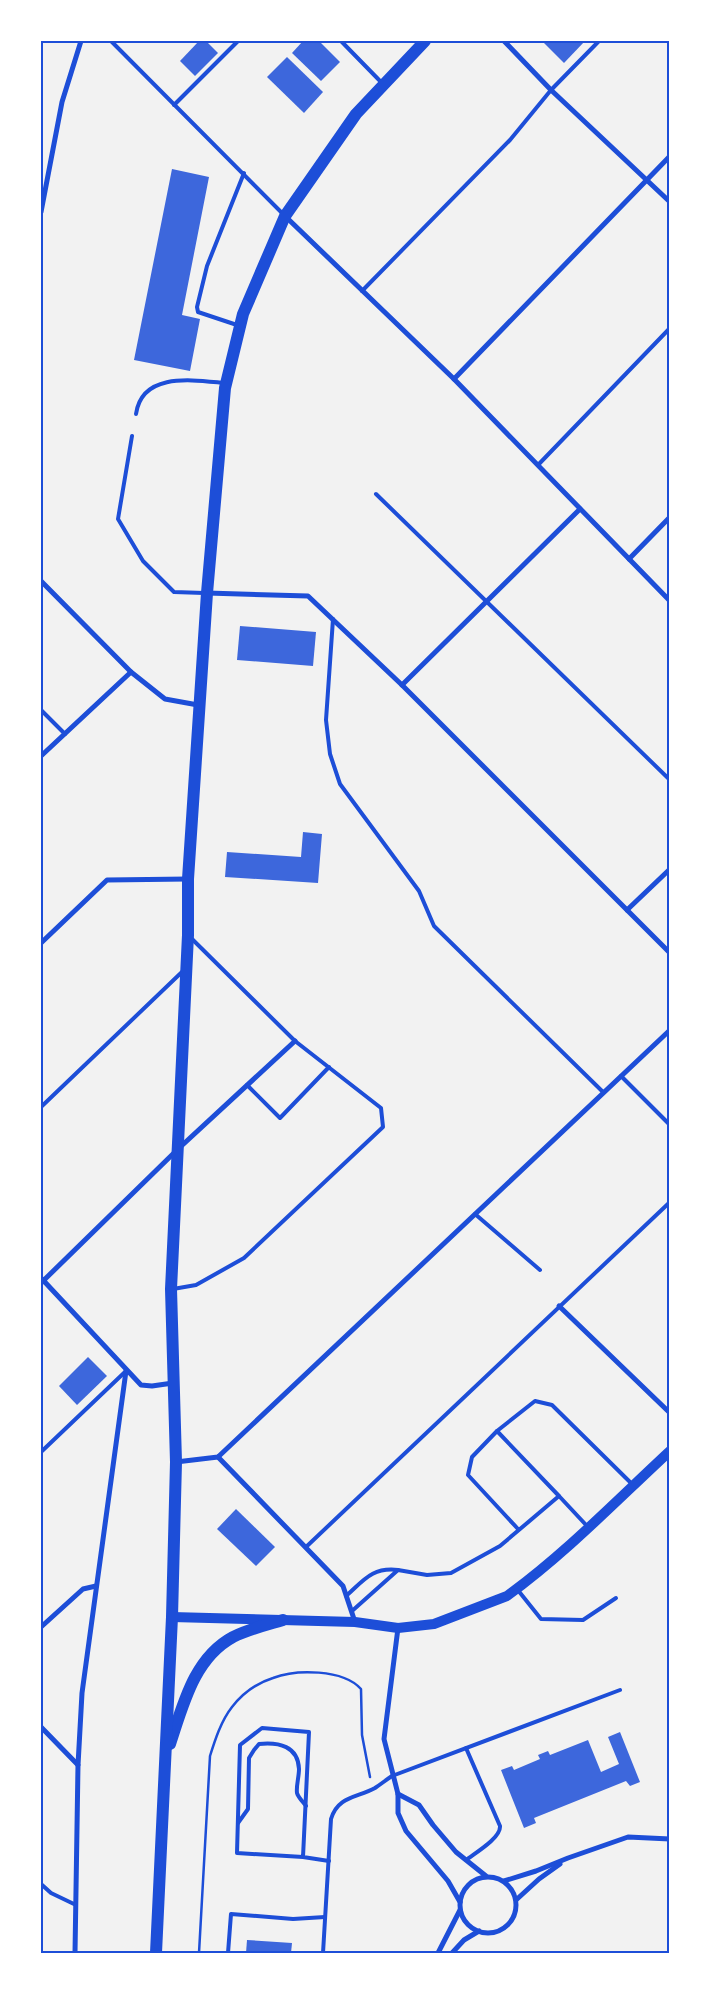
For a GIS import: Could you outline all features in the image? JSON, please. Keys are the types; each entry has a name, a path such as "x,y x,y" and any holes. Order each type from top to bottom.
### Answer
{"main road":[{"path":"156,1953 172,1617 176,1462 171,1289 188,935 188,879 206,593 226,383 242,314 284,216 356,114 425,41"},
{"path":"172,1617 355,1622 398,1628 434,1624 507,1596 517,1589 545,1567 670,1451"},
{"path":"165,1758 191,1684 209,1656 232,1638 255,1628 283,1620"}],"street":[{"path":"41,212 62,102 81,41"},
{"path":"504,41 551,90 670,202"},
{"path":"454,379 670,156"},
{"path":"284,216 454,379 670,601"},
{"path":"402,685 580,509"},
{"path":"629,559 670,517"},
{"path":"41,581 131,672 165,700 199,705"},
{"path":"206,593 308,596 334,618 402,685 670,953"},
{"path":"41,756 131,672"},
{"path":"627,910 670,869"},
{"path":"41,943 107,880 188,879"},
{"path":"176,1462 218,1457 670,1030"},
{"path":"75,1953 78,1764 82,1693 126,1371 125,1366 42,1281 177,1150 295,1041"},
{"path":"559,1306 670,1413"},
{"path":"126,1371 141,1385 173,1384"},
{"path":"218,1457 343,1586 355,1622"},
{"path":"41,1627 83,1589 96,1586"},
{"path":"398,1628 384,1739 398,1794 398,1813 406,1831 448,1881 460,1902"},
{"path":"41,1727 78,1764"},
{"path":"398,1794 419,1805 433,1826 456,1852 486,1876"},
{"path":"504,1881 628,1837 670,1839"},
{"path":"516,1900 539,1879 568,1858"},
{"path":"486,1876 504,1881 510,1886 516,1900 514,1918 505,1929 493,1933 478,1932 464,1919 460,1910 463,1892 469,1884 486,1876"},
{"path":"438,1953 460,1910"},
{"path":"452,1953 464,1940 478,1932"}],"lane":[{"path":"111,41 244,173 284,216"},
{"path":"174,105 238,41"},
{"path":"341,41 384,85"},
{"path":"362,291 510,140 551,90 599,41"},
{"path":"240,326 198,312 197,307 207,266 244,173"},
{"path":"538,465 670,328"},
{"path":"136,414 141,398 148,390 167,382 181,380 226,383"},
{"path":"132,436 118,520 143,561 174,592 206,593"},
{"path":"376,494 670,780"},
{"path":"334,618 326,720 330,754 340,784 419,891 434,926 604,1092"},
{"path":"41,710 65,734"},
{"path":"171,1289 196,1285 244,1258 382,1128 381,1108 295,1041 188,935"},
{"path":"41,1107 186,968"},
{"path":"247,1085 280,1118 329,1067"},
{"path":"621,1076 670,1125"},
{"path":"306,1547 670,1202"},
{"path":"475,1214 540,1270"},
{"path":"41,1452 126,1371"},
{"path":"518,1529 468,1475 472,1456 497,1431 535,1401 552,1405 633,1485"},
{"path":"497,1431 588,1527"},
{"path":"346,1596 372,1574 385,1569 427,1575 451,1573 500,1546 559,1496"},
{"path":"352,1611 398,1570"},
{"path":"517,1589 541,1619 583,1620 616,1598"},
{"path":"323,1953 331,1820 334,1809 347,1799 374,1788 392,1776 620,1690"},
{"path":"303,1857 309,1732 262,1728 240,1745 237,1853 329,1860"},
{"path":"238,1825 248,1810 249,1758 259,1744 278,1743 292,1750 298,1758 297,1794 306,1806"},
{"path":"466,1748 500,1831 497,1836 466,1860"},
{"path":"41,1884 51,1893 76,1905"},
{"path":"228,1953 232,1914 293,1919 324,1917"}],"path":[{"path":"199,1953 210,1756 216,1736 232,1707 250,1689 274,1677 306,1672 329,1673 348,1678 361,1689 362,1735 370,1777"}],"building":[{"path":"199,41 206,41 218,53 195,76 180,61"},
{"path":"303,41 319,41 340,62 321,81 292,53"},
{"path":"542,41 585,41 564,63"},
{"path":"287,57 323,92 304,113 267,77"},
{"path":"172,169 209,177 182,315 200,319 190,371 134,360"},
{"path":"240,626 316,632 313,666 237,660"},
{"path":"303,832 322,834 318,883 225,877 227,852 301,857"},
{"path":"88,1357 107,1376 77,1405 59,1386"},
{"path":"236,1509 275,1547 256,1566 217,1529"},
{"path":"620,1732 640,1782 630,1786 626,1781 534,1818 536,1823 524,1828 501,1770 512,1766 514,1770 540,1759 538,1755 548,1751 550,1755 588,1740 601,1772 619,1764 608,1737"},
{"path":"247,1940 292,1943 291,1953 246,1953"}]}
